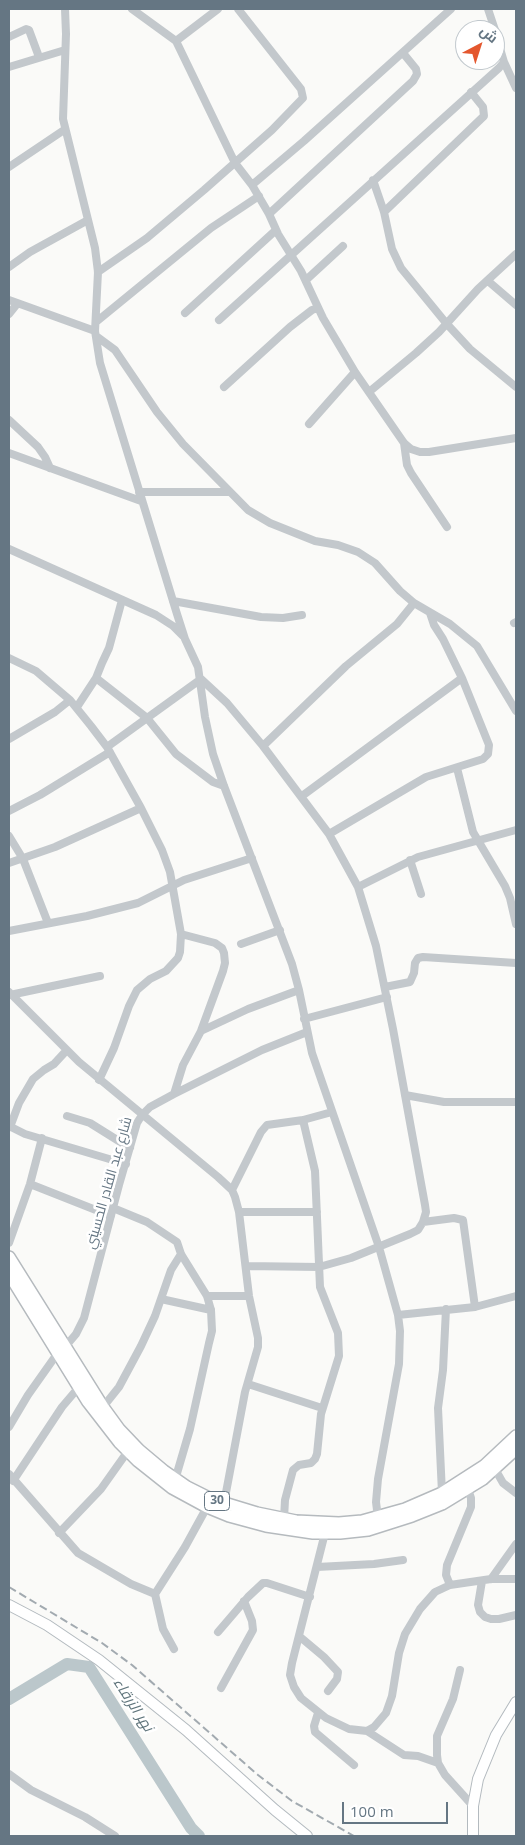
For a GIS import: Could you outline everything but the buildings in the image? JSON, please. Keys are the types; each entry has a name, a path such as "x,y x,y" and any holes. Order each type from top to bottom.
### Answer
{"main road":[{"name":"30","path":"9,1257 61,1350 79,1387 105,1425 128,1451 172,1488 207,1507 239,1519 266,1526 325,1533 378,1518 442,1493 484,1466 516,1436"},
{"name":"30","path":"9,1274 61,1350 119,1429 139,1450 175,1480 199,1494 224,1503 284,1519 340,1528 368,1530 405,1519 442,1504 495,1470 516,1449"}],"street":[{"path":"65,9 62,106 64,130 95,248 98,272 96,334 100,363 173,601 185,638 193,652 201,679 205,717 224,786 280,930 299,990 317,1071 379,1247 398,1315 400,1331 399,1364 377,1484 376,1502 378,1518"},
{"path":"132,9 176,41 235,163 259,196 276,230 306,280 318,308 355,372 404,443 411,449 428,452 516,438"},
{"path":"176,41 218,9"},
{"path":"98,272 147,238 272,130 303,98 301,89 238,9"},
{"path":"252,185 451,9"},
{"path":"9,37 26,29 28,30 39,57"},
{"path":"9,67 65,50"},
{"path":"269,214 413,81 416,69 403,53"},
{"path":"505,64 516,88"},
{"path":"219,320 497,70"},
{"path":"384,212 484,116 485,110 471,92"},
{"path":"9,167 64,130"},
{"path":"373,180 384,212 394,257 417,290 470,349 516,387"},
{"path":"96,322 211,228 259,196"},
{"path":"9,267 30,252 88,220"},
{"path":"185,313 276,230"},
{"path":"306,280 343,246"},
{"path":"369,392 416,353 472,295 516,254"},
{"path":"488,281 516,304"},
{"path":"9,300 96,334 106,342 115,350 162,419 183,444 248,510 270,523 315,541 338,545 358,552 375,563 400,591 414,603 461,632 477,646 516,711"},
{"path":"9,314 17,304"},
{"path":"224,388 290,327 318,308"},
{"path":"309,424 355,372"},
{"path":"9,420 38,447 50,468"},
{"path":"404,443 407,465 411,474 447,527"},
{"path":"9,453 142,501"},
{"path":"139,492 229,492"},
{"path":"9,549 156,615 173,626 185,638"},
{"path":"77,707 96,678 109,648 122,600"},
{"path":"173,601 267,617 283,618 302,615"},
{"path":"264,746 346,666 397,624 414,603"},
{"path":"329,834 408,786 426,777 483,759 490,750 462,678 443,639 434,626 430,613"},
{"path":"9,658 36,671 70,700 108,750 141,808 167,862 172,885 181,934 180,952 173,965 150,979 137,990 99,1080"},
{"path":"96,678 147,718 176,754 213,782 224,786"},
{"path":"302,796 462,678"},
{"path":"201,679 227,703 264,746 302,796 329,834 358,887 372,930 385,987 426,1212 424,1222 418,1230 351,1258 319,1267 246,1266"},
{"path":"9,811 40,795 108,750 147,718 201,679"},
{"path":"9,739 56,712 70,700"},
{"path":"457,768 470,823 477,841 505,886 515,914 516,924"},
{"path":"9,863 55,846 141,808"},
{"path":"358,887 410,860 516,830"},
{"path":"9,836 23,858 48,923"},
{"path":"9,931 138,904 190,877 252,858"},
{"path":"410,860 421,894"},
{"path":"241,944 280,930"},
{"path":"174,1094 183,1065 201,1031 225,963 222,948 214,943 181,934"},
{"path":"385,987 410,982 414,973 415,962 418,958 423,957 516,963"},
{"path":"10,993 100,976"},
{"path":"201,1031 248,1008 299,990"},
{"path":"10,993 66,1051 218,1176 232,1190 239,1212 249,1296 258,1338 258,1347 248,1384 224,1503"},
{"path":"304,1019 387,997"},
{"name":"شارع عبد القادر الحسيني","path":"9,1427 28,1395 61,1350 76,1334 84,1318 130,1148 137,1124 142,1115 150,1107 174,1094 262,1050 307,1032"},
{"path":"66,1051 54,1064 33,1079 19,1103 9,1127 25,1134 126,1164"},
{"path":"405,1095 444,1102 516,1102"},
{"path":"232,1190 266,1125 303,1120 332,1112"},
{"path":"67,1116 90,1123 130,1148"},
{"path":"284,1519 285,1500 293,1470 299,1465 311,1462 317,1454 318,1429 322,1408 336,1366 339,1345 334,1322 320,1287 314,1162 303,1120"},
{"path":"9,1243 30,1184 42,1138"},
{"path":"30,1184 112,1212 138,1218 167,1234 177,1242 181,1254 207,1296 211,1310 212,1331 190,1429 175,1480"},
{"path":"239,1212 317,1212"},
{"path":"424,1222 454,1218 463,1220 475,1307"},
{"path":"103,1407 116,1392 146,1336 170,1270 181,1254"},
{"path":"207,1296 249,1296"},
{"path":"398,1315 475,1307 516,1296"},
{"path":"161,1299 211,1310"},
{"path":"442,1493 438,1408 446,1310"},
{"path":"248,1384 322,1408"},
{"path":"79,1387 11,1478 78,1553 131,1584 155,1594"},
{"path":"59,1533 101,1489 128,1451"},
{"path":"495,1470 503,1484 516,1493"},
{"path":"450,1585 446,1575 446,1565 471,1507 468,1488"},
{"path":"174,1650 163,1629 155,1594 185,1547 207,1507"},
{"path":"325,1533 290,1669 292,1682 297,1693 318,1713 343,1727 355,1731 367,1731 374,1727 386,1713 392,1696 402,1643 415,1617 435,1592 450,1585 491,1579 516,1580"},
{"path":"491,1579 516,1544"},
{"path":"317,1567 374,1564 403,1560"},
{"path":"482,1581 478,1605 480,1612 491,1619 516,1615"},
{"path":"218,1632 244,1600 260,1585 267,1583 310,1597"},
{"path":"221,1688 253,1630 252,1621 244,1600"},
{"path":"9,1605 46,1625 99,1660 186,1730 275,1810 307,1836"},
{"path":"299,1636 324,1657 338,1672 337,1679 328,1691"},
{"path":"460,1670 453,1699 436,1736 438,1763 455,1788 473,1806"},
{"path":"473,1836 473,1806 478,1779 488,1752 502,1725 516,1704"},
{"path":"318,1713 314,1726 315,1732 354,1765"},
{"path":"367,1731 404,1754 418,1756 438,1763"},
{"path":"9,1774 31,1790 85,1817 115,1836"}],"waterway":[{"name":"نهر الزرقاء","path":"9,1699 67,1664 89,1667 191,1828 199,1836"}],"railway":[{"path":"9,1587 102,1643 132,1665 258,1775 292,1801 354,1836"}]}
